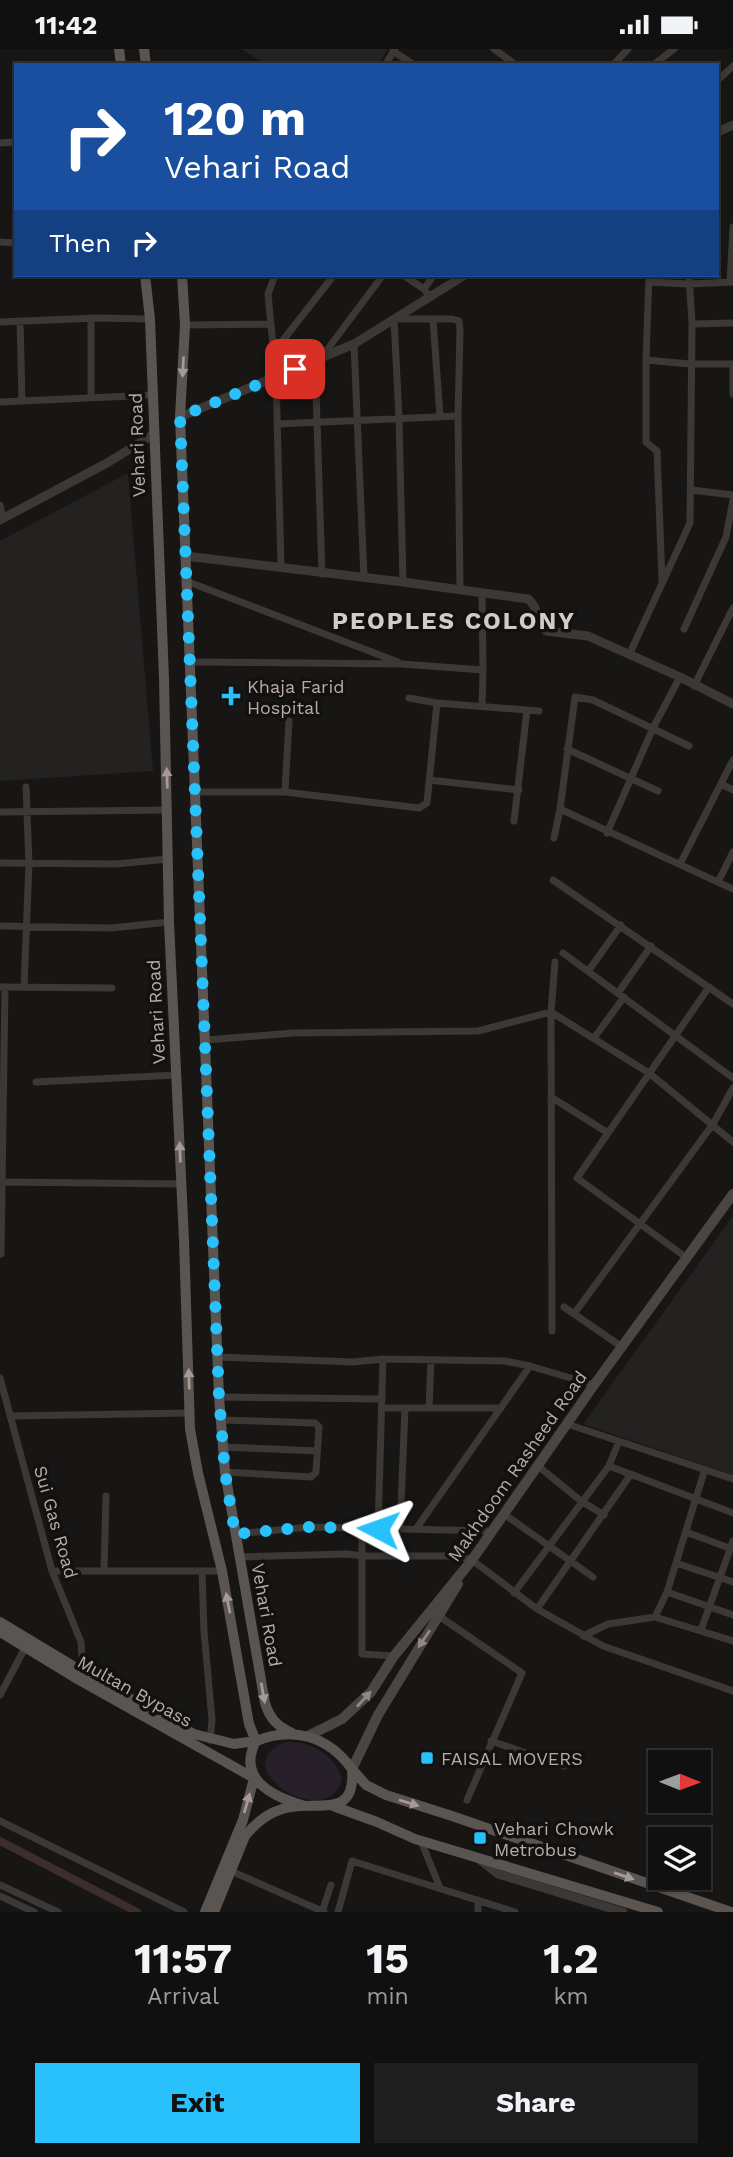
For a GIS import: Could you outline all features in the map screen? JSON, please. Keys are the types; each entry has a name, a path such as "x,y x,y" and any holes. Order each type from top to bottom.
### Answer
{"main road":[{"name":"Vehari Road","path":"145,277 153,395 168,810 169,922 190,1413 198,1473 222,1571 249,1724 256,1741"},
{"name":"Vehari Road","path":"182,277 185,325 180,417 219,1397 225,1472 265,1703 269,1716 279,1727 292,1733"},
{"name":"Makhdoom Rasheed Road","path":"308,1736 342,1719 370,1692 394,1655 472,1560 594,1385 733,1194"},
{"path":"333,1806 351,1792 352,1769 378,1714 472,1560"},
{"path":"0,1622 27,1643 194,1734 234,1744 292,1733 308,1736 337,1751 366,1785 386,1795 732,1912"},
{"name":"Multan Bypass","path":"0,1632 27,1643 254,1778"},
{"path":"256,1741 250,1752 249,1765 254,1778 275,1795 304,1806"},
{"path":"205,1912 243,1820 254,1778"},
{"path":"214,1912 245,1836 254,1825 276,1811 304,1806 333,1806 421,1841 658,1912"}],"street":[{"path":"494,49 513,63"},
{"path":"508,59 510,49"},
{"path":"615,63 628,49"},
{"path":"656,63 674,49"},
{"path":"394,50 411,63"},
{"path":"719,79 733,66"},
{"path":"662,581 657,451 646,442 649,279 689,284 732,282 733,227"},
{"path":"274,277 268,295 276,377 281,567"},
{"path":"273,353 332,277"},
{"path":"322,573 318,359 381,277"},
{"path":"406,277 427,292"},
{"path":"427,292 434,277"},
{"path":"180,417 354,344 394,319 427,292 461,277"},
{"path":"629,655 690,523 692,324 690,277"},
{"path":"91,319 91,398"},
{"path":"0,322 150,319"},
{"path":"394,319 459,321 460,590"},
{"path":"394,319 403,582"},
{"path":"433,319 440,417"},
{"path":"20,321 22,401"},
{"path":"692,324 733,323"},
{"path":"185,325 269,324"},
{"path":"354,344 364,578"},
{"path":"646,360 690,365 733,364 733,394"},
{"path":"0,402 153,395"},
{"path":"278,424 458,416"},
{"path":"0,505 1,520 107,463 154,434"},
{"path":"692,490 733,495"},
{"path":"684,629 726,537 733,500"},
{"path":"185,556 528,599 546,631 588,636 733,704"},
{"path":"186,581 402,664"},
{"path":"482,593 482,706"},
{"path":"694,686 733,608"},
{"path":"190,662 402,664 483,670"},
{"path":"607,833 653,728 680,677"},
{"path":"554,838 575,697 593,700 689,746"},
{"path":"409,698 437,703 539,711"},
{"path":"196,792 285,792 419,808 427,803 437,703"},
{"path":"514,821 527,710"},
{"path":"285,792 289,721"},
{"path":"567,749 658,791"},
{"path":"680,864 733,760"},
{"path":"429,779 519,790"},
{"path":"721,784 733,790"},
{"path":"24,987 29,863 26,787"},
{"path":"560,809 733,890"},
{"path":"0,812 168,810"},
{"path":"718,882 733,852"},
{"path":"0,863 116,864 168,859"},
{"path":"553,880 733,1004"},
{"path":"0,926 111,928 169,922"},
{"path":"589,970 621,925"},
{"path":"593,1038 651,946"},
{"path":"564,953 733,1078"},
{"path":"552,1331 551,1012 555,962"},
{"path":"1,1254 3,987 113,988"},
{"path":"687,1258 577,1178 709,987"},
{"path":"205,1041 293,1033 478,1031 551,1012 649,1073 733,1142"},
{"path":"36,1082 177,1075"},
{"path":"574,1314 713,1124 733,1088"},
{"path":"551,1097 608,1133"},
{"path":"2,1182 181,1184"},
{"path":"564,1307 622,1347"},
{"path":"218,1357 353,1362 383,1359 505,1361 594,1385"},
{"path":"378,1529 383,1359"},
{"path":"429,1408 431,1360"},
{"path":"416,1529 530,1366"},
{"name":"Sui Gas Road","path":"0,1378 52,1571 81,1642 83,1672"},
{"path":"219,1397 382,1403 405,1408 501,1408"},
{"path":"400,1529 405,1408"},
{"path":"9,1416 190,1413"},
{"path":"222,1420 315,1423 319,1427 316,1472 311,1477 225,1472"},
{"path":"567,1424 733,1479"},
{"path":"514,1593 609,1466 619,1441"},
{"path":"224,1447 317,1451"},
{"path":"538,1466 581,1501 604,1515"},
{"path":"609,1466 733,1513"},
{"path":"655,1616 667,1592 705,1469"},
{"path":"537,1609 631,1474"},
{"path":"104,1571 106,1496"},
{"path":"504,1514 593,1577"},
{"path":"235,1534 310,1527 493,1531"},
{"path":"362,1527 362,1654 394,1655"},
{"path":"686,1532 732,1546 701,1630"},
{"path":"239,1557 347,1554 460,1556 472,1560 537,1609 603,1647 733,1691"},
{"path":"676,1563 733,1582"},
{"path":"52,1571 222,1571"},
{"path":"202,1571 212,1720 210,1740"},
{"path":"667,1592 733,1615"},
{"path":"439,1616 522,1672 467,1800"},
{"path":"583,1636 608,1625 655,1616 733,1641"},
{"path":"0,1695 27,1643"},
{"path":"0,1675 9,1679"},
{"path":"491,1741 564,1766"},
{"path":"0,1821 184,1912"},
{"path":"421,1841 440,1888"},
{"path":"479,1859 498,1874 623,1912"},
{"path":"338,1912 352,1861 515,1912"},
{"path":"231,1871 322,1912 331,1885"},
{"path":"0,1885 58,1912"},
{"path":"0,1896 34,1912"},
{"path":"478,1900 478,1912"}],"shaded area":[{"path":"242,49 388,49 379,63 263,63"},
{"path":"128,473 153,771 0,781 0,541"},
{"path":"733,1216 733,1475 583,1424"},
{"path":"287,1742 305,1744 327,1756 342,1778 333,1794 319,1800 301,1798 284,1790 271,1779 265,1765 269,1753"}],"waterway":[{"path":"0,1841 137,1912"}],"place":[{"name":"Khaja Farid Hospital","path":"231,696"},
{"name":"FAISAL MOVERS","path":"427,1758"},
{"name":"Vehari Chowk Metrobus","path":"480,1838"}],"district":[{"name":"PEOPLES COLONY","path":"454,621"}],"route":[{"path":"295,369 180,417 219,1397 225,1472 235,1534 310,1527 378,1529"}]}
